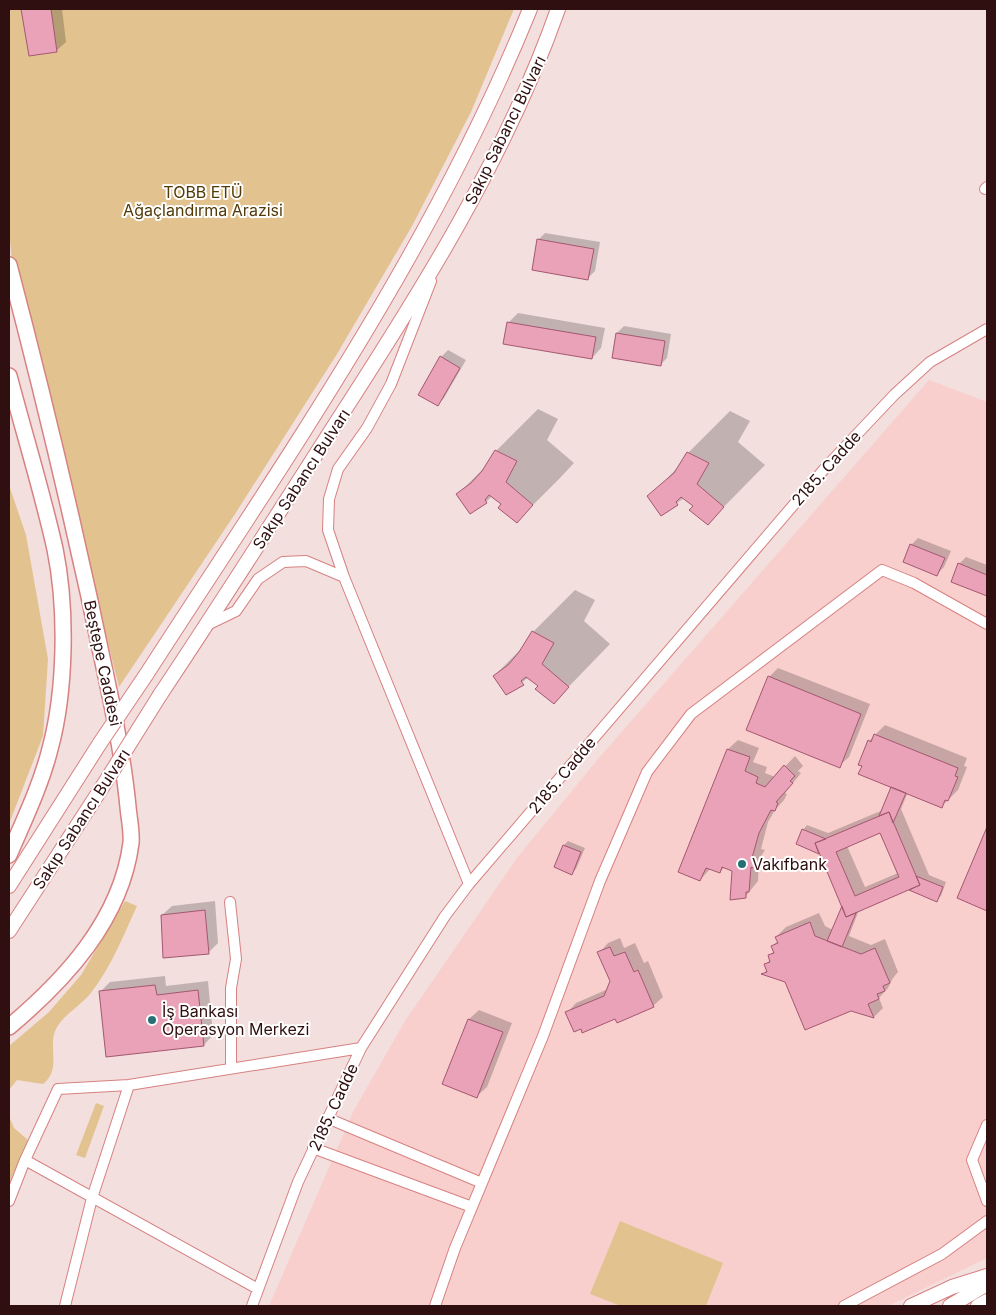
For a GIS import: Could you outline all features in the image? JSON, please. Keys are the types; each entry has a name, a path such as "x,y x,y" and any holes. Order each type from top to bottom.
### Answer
{"main road":[{"name":"Sakıp Sabancı Bulvarı","path":"9,886 361,341 465,156 505,71 530,9"},
{"name":"Sakıp Sabancı Bulvarı","path":"9,930 380,355 438,260 492,161 542,54 558,9"},
{"name":"Beştepe Caddesi","path":"9,265 38,378 98,634 125,771 131,842 117,898 79,959 34,1006 9,1028"},
{"name":"Beştepe Caddesi","path":"9,376 55,549 60,590 62,670 58,710 50,749 33,801 9,854"},
{"path":"911,1306 952,1287 987,1276"},
{"path":"954,1304 987,1284"},
{"path":"978,1306 987,1301"}],"street":[{"path":"438,260 390,384 367,428 338,469 329,499 328,530 344,577 469,884"},
{"name":"2185. Cadde","path":"252,1306 313,1148 361,1048 445,916 469,884 826,467 894,395 930,362 987,329"},
{"path":"207,625 236,611 258,579 283,562 306,561 344,577"},
{"path":"435,1306 472,1207 542,1036 600,881 647,772 691,714 882,570 914,583 987,624"},
{"path":"230,902 236,960 230,988 231,1068"},
{"path":"9,1201 58,1089 129,1085 361,1048"},
{"path":"65,1306 92,1198 129,1085"},
{"path":"327,1118 482,1183"},
{"path":"987,1125 972,1160 987,1201"},
{"path":"313,1148 472,1207"},
{"path":"26,1160 258,1289"},
{"path":"844,1306 851,1300 942,1254 987,1221"}],"shaded area":[{"path":"929,380 987,402 987,1258 888,1306 269,1306 353,1112 405,1021 517,858 598,759"}],"green space":[{"name":"TOBB ETÜ Ağaçlandırma Arazisi","path":"9,9 514,9 471,112 412,226 337,354 235,514 119,687 12,261 9,231"},
{"path":"9,485 26,535 48,659 43,736 9,824"},
{"path":"125,901 137,906 104,974 90,994 57,1027 53,1042 52,1071 49,1078 43,1084 17,1080 9,1090 9,1046 49,1012 81,975"},
{"path":"96,1103 104,1106 85,1158 76,1155"},
{"path":"9,1116 14,1128 28,1140 9,1184"},
{"path":"620,1221 723,1263 706,1306 621,1306 590,1294"}],"building":[{"path":"21,9 51,9 57,52 29,56"},
{"path":"537,239 594,249 588,280 532,270"},
{"path":"507,322 596,337 592,359 503,344"},
{"path":"616,333 665,341 661,366 612,358"},
{"path":"440,356 460,368 438,406 418,395"},
{"path":"495,450 517,461 506,482 533,505 517,523 498,508 501,504 489,495 485,500 487,503 470,514 456,494 471,483 482,471"},
{"path":"687,452 709,463 697,484 724,507 708,525 689,510 693,506 681,497 676,502 678,505 661,516 647,496 674,473"},
{"path":"910,544 945,558 937,576 903,562"},
{"path":"958,563 987,575 987,596 951,582"},
{"path":"532,631 554,643 542,664 569,687 554,704 535,689 538,686 526,677 521,681 524,685 506,695 493,676 508,665"},
{"path":"768,676 861,714 840,768 746,730"},
{"path":"874,734 958,768 955,776 958,777 948,801 945,800 942,808 858,774 862,766 858,765 868,740 871,742"},
{"path":"727,749 750,757 745,771 758,777 756,783 765,787 784,765 795,776 790,781 793,783 776,802 778,803 775,811 771,810 759,833 752,858 756,860 753,868 751,867 749,892 746,892 746,898 730,900 732,871 722,867 720,873 706,868 700,881 678,872"},
{"path":"891,787 906,793 893,823 889,812 879,816"},
{"path":"889,812 920,885 846,917 815,843","holes":["880,833 899,877 855,896 836,852"]},
{"path":"987,827 987,911 957,898"},
{"path":"802,829 826,839 815,843 819,854 796,844"},
{"path":"563,845 581,852 572,875 554,867"},
{"path":"916,876 943,887 937,902 909,890 920,885"},
{"path":"842,906 846,917 856,913 842,947 827,941"},
{"path":"205,910 209,954 163,958 161,915"},
{"path":"810,922 815,936 861,954 875,948 890,983 883,986 885,991 877,994 879,999 868,1004 874,1018 851,1011 805,1030 785,982 761,974 767,972 764,964 770,962 768,955 774,953 771,946 778,943 775,937"},
{"path":"610,947 614,956 625,952 634,972 638,970 654,1007 617,1023 615,1019 582,1033 581,1029 574,1032 565,1012 604,996 610,981 597,952"},
{"name":"İş Bankası Operasyon Merkezi","path":"155,985 157,995 198,990 204,1046 106,1057 99,991"},
{"path":"468,1019 503,1032 477,1098 442,1084"}],"place":[{"name":"Vakıfbank","path":"742,864"},
{"name":"İş Bankası Operasyon Merkezi","path":"152,1020"}]}
